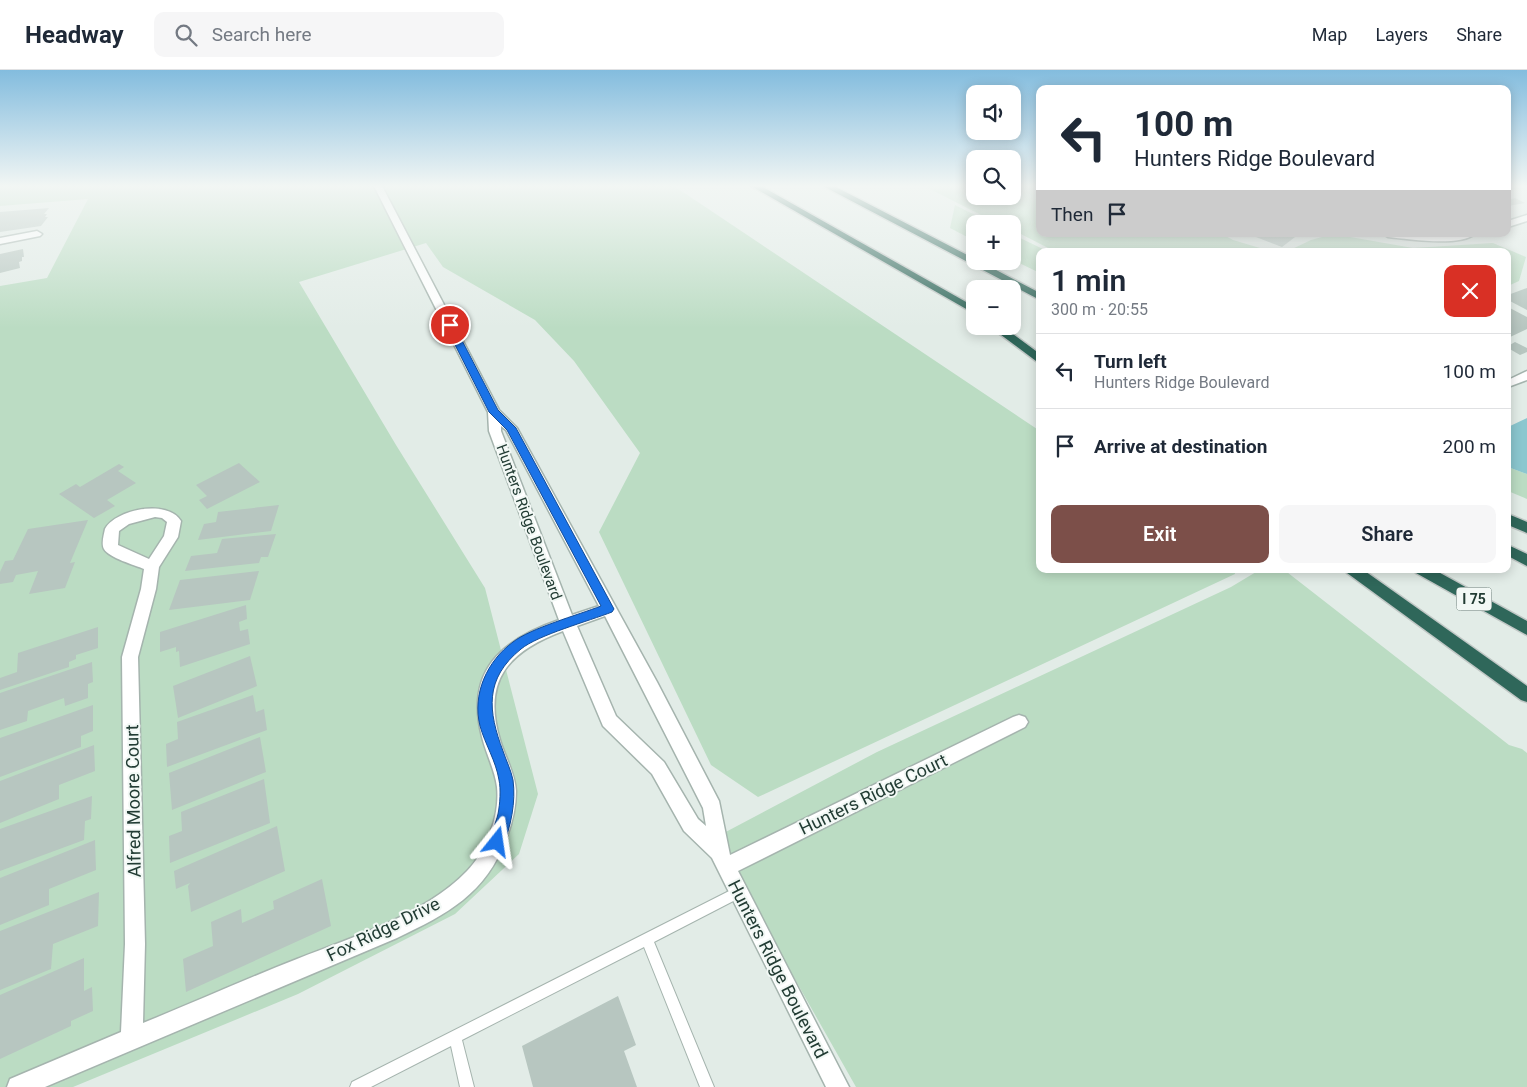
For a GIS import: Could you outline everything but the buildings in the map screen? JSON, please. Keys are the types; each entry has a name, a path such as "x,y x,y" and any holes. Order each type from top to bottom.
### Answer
{"highway":[{"path":"838,233 966,306"},
{"path":"918,233 1036,295"},
{"path":"1007,335 1036,356"},
{"path":"1016,335 1036,347"},
{"path":"1511,520 1527,528"},
{"path":"1511,552 1527,561"},
{"path":"1358,573 1527,695"},
{"name":"I 75","path":"1428,573 1527,629"}],"street":[{"name":"Hunters Ridge Boulevard","path":"402,233 494,412 511,428 712,807 722,859"},
{"path":"0,241 38,234"},
{"path":"1421,237 1452,237"},
{"path":"1511,383 1527,375"},
{"name":"Hunters Ridge Boulevard","path":"494,412 495,431 568,624 610,721 658,768 691,826 722,859 838,1087"},
{"name":"Alfred Moore Court","path":"132,1039 135,944 130,657 132,641 152,578 152,566 171,537 174,521 166,514 155,512 140,514 124,520 112,530 110,547 128,557 152,566"},
{"name":"Fox Ridge Drive","path":"18,1087 361,942 434,909 475,877 497,842 505,812 506,780 486,725 484,702 489,680 500,662 518,645 537,635 608,609"},
{"name":"Hunters Ridge Court","path":"722,859 1019,722"}],"lane":[{"path":"357,1087 739,892"},
{"path":"647,939 707,1087"},
{"path":"455,1038 467,1087"}],"green space":[{"path":"70,233 745,233 1036,428 1036,573 1235,574 758,797 711,765 599,532 640,453 574,361 535,320 443,267 426,243 299,282 396,445 485,588 538,794 519,854 455,914 298,994 73,1087 0,1087 0,286 47,278"},
{"path":"1021,233 1036,233 1036,237 1228,237 1260,248 1048,248"},
{"path":"1322,237 1350,237 1413,248 1294,248"},
{"path":"1021,238 1041,248 1036,248 1036,271 1021,264"},
{"path":"1493,243 1505,248 1413,248"},
{"path":"1511,251 1526,257 1519,281 1511,285"},
{"path":"1511,468 1527,474 1527,499 1511,492"},
{"path":"1254,573 1288,573 1509,745 1522,749 1527,753 1527,1087 856,1087 754,907 720,835 877,752 1231,587"}],"water":[{"path":"1527,418 1527,474 1511,468 1511,426"}],"route":[{"path":"450,325 494,412 511,428 608,609 537,635 518,645 500,662 489,680 484,702 486,725 506,780 505,812 497,842"}]}
